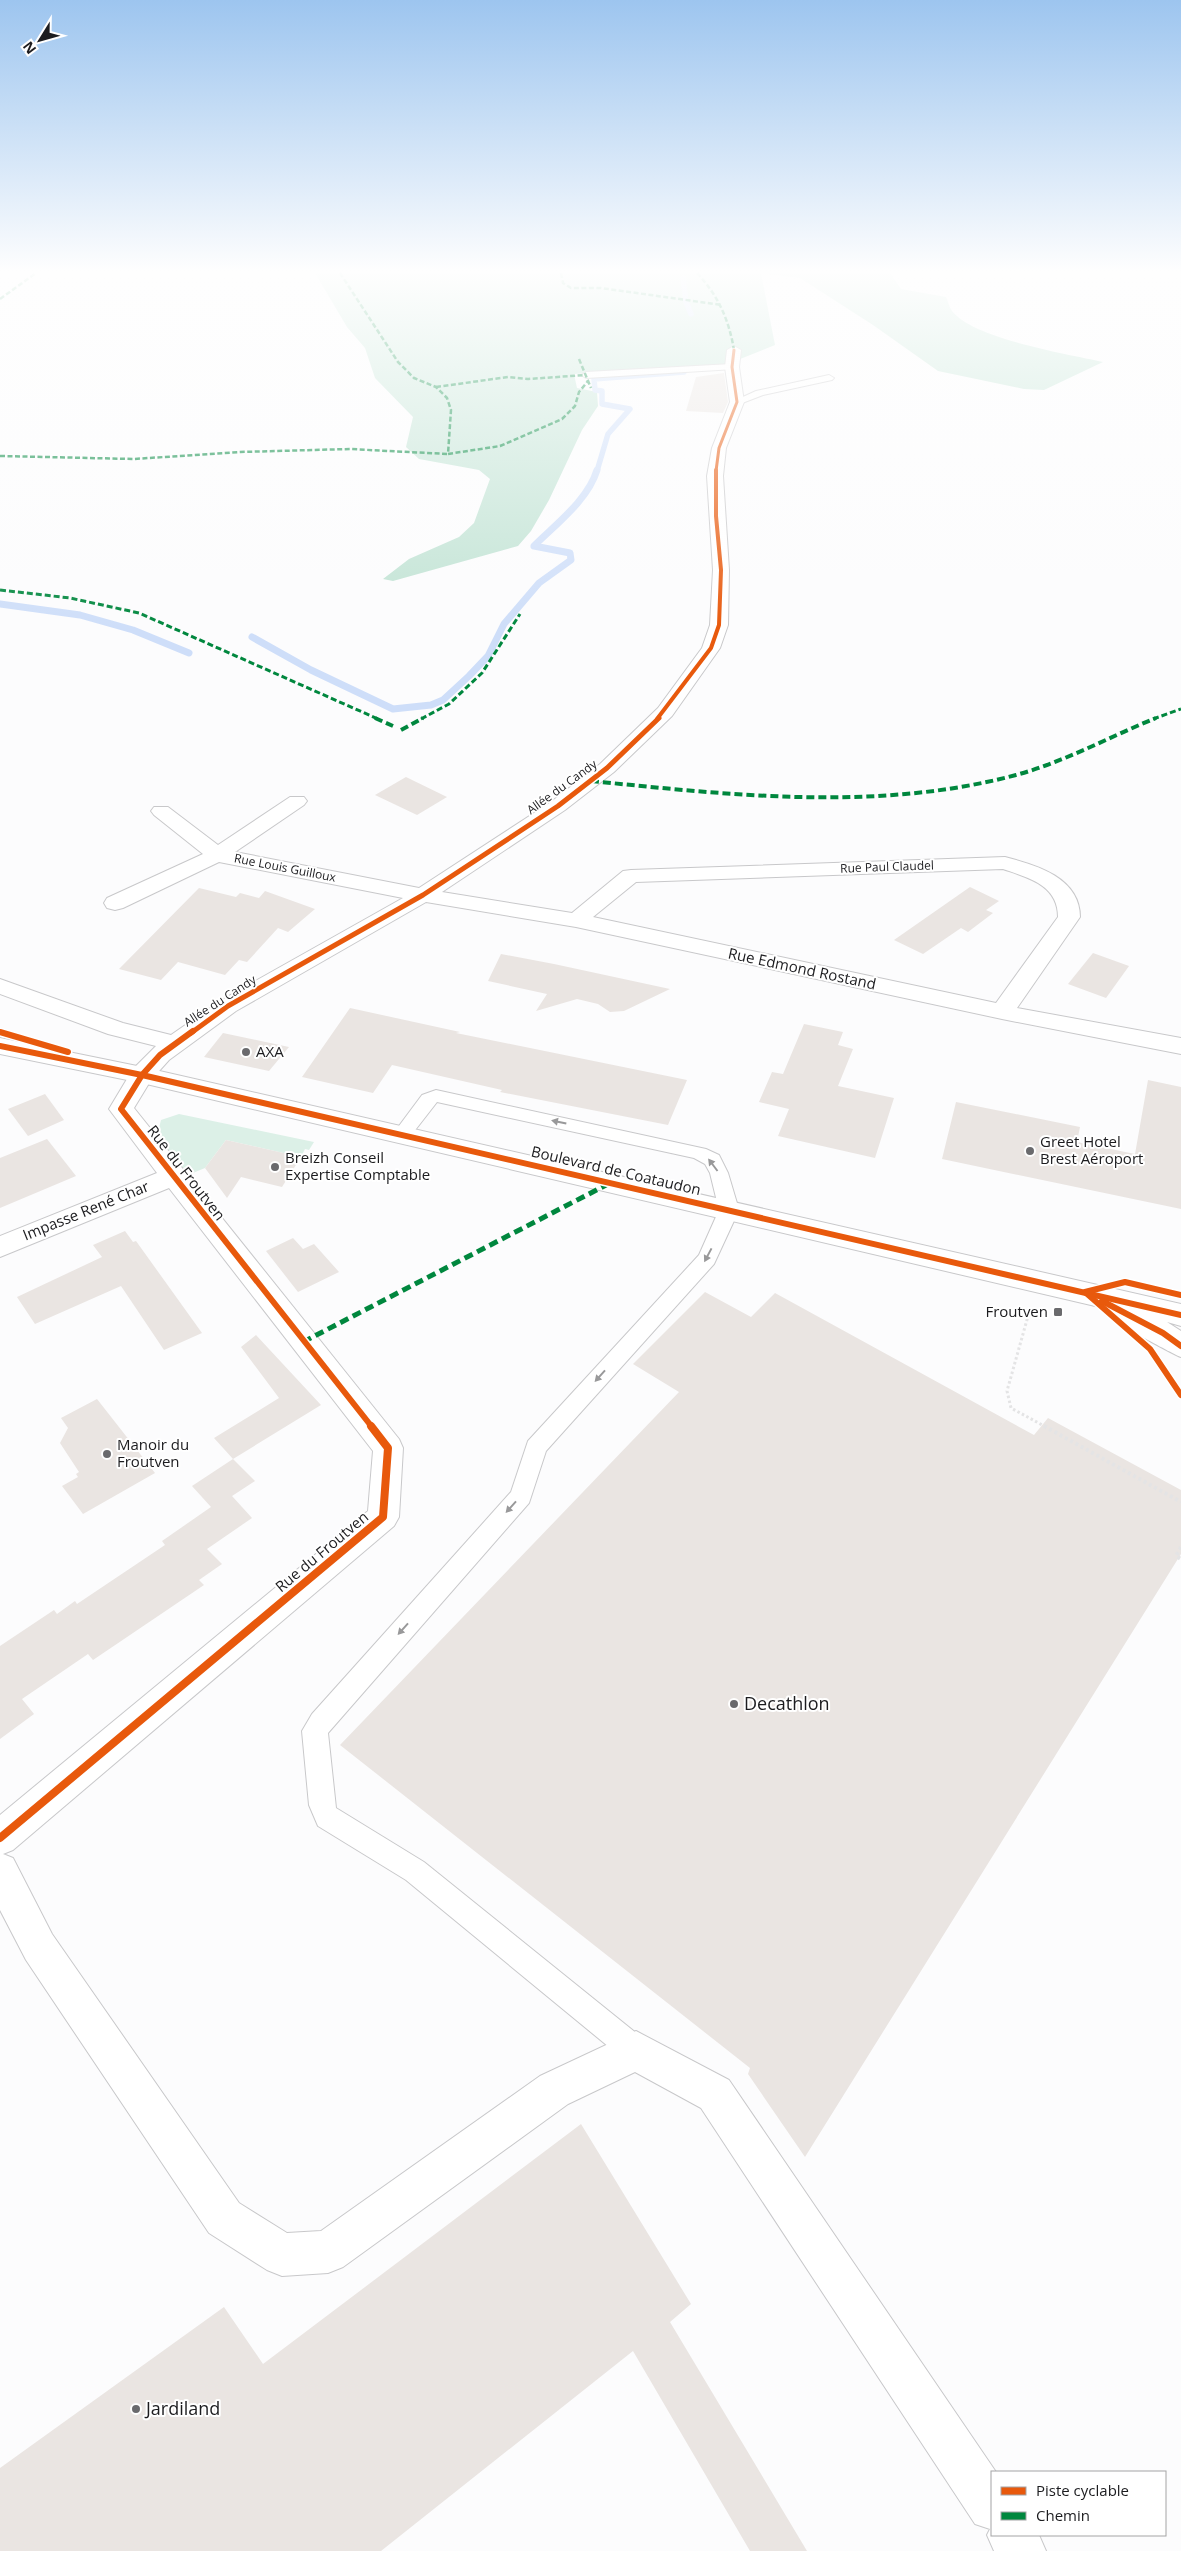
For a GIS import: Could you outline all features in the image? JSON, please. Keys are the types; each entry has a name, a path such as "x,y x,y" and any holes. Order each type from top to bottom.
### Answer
{"street":[{"name":"Allée du Candy","path":"142,1075 160,1055 228,1006 423,895 558,806 607,768 665,712 711,648 719,625 721,570 716,516 715,476 719,448 737,402 736,392"},
{"path":"115,903 217,855 296,801"},
{"name":"Rue Louis Guilloux","path":"161,811 217,855 423,895"},
{"name":"Rue Paul Claudel","path":"576,920 632,876 1005,863 1044,877 1064,894 1071,906 1068,917 1002,1012"},
{"name":"Rue Edmond Rostand","path":"423,895 576,920 1002,1012 1181,1046"},
{"path":"0,986 116,1029 176,1044"},
{"path":"0,1032 142,1075"},
{"path":"0,1046 142,1075"},
{"name":"Boulevard de Coataudon","path":"142,1075 1181,1315"},
{"name":"Rue du Froutven","path":"0,1838 383,1517 388,1448 172,1177 121,1110 142,1075"},
{"name":"Impasse René Char","path":"0,1247 172,1177"},
{"name":"Boulevard de Coataudon","path":"1085,1292 1163,1332 1181,1346"},
{"path":"0,1871 39,1947 224,2218 282,2255 328,2252 554,2090 636,2051 715,2094 991,2506"},
{"path":"1012,2536 1022,2551"}],"lane":[{"path":"737,402 764,392"},
{"path":"402,1134 428,1099 436,1096 699,1153 712,1160 719,1173 729,1210 707,1260 536,1447 521,1496 315,1731 322,1805 327,1817 415,1872 636,2051"}],"path":[{"path":"1034,1280 1030,1311 1007,1392 1011,1408 1181,1502"},
{"path":"1181,1547 1176,1556 1181,1559"}],"green space":[{"path":"389,392 597,392 598,406 582,430 549,500 531,531 518,546 393,581 383,579 409,559 459,537 474,523 490,479 479,470 419,459 406,447 413,417"},
{"path":"179,1114 314,1142 309,1150 305,1149 301,1157 226,1140 205,1168 188,1175 161,1141 158,1132 161,1120"}],"building":[{"path":"692,392 727,392 728,402 723,413 686,411"},
{"path":"406,777 447,797 417,815 375,795"},
{"path":"970,887 999,901 986,910 993,913 968,932 961,928 923,954 894,940"},
{"path":"199,888 236,897 240,893 259,898 265,891 315,909 288,932 278,928 247,962 239,960 225,975 178,962 161,980 119,969"},
{"path":"1093,953 1129,966 1106,998 1068,984"},
{"path":"501,954 670,989 624,1011 610,1012 598,1004 577,999 536,1011 547,994 488,981"},
{"path":"350,1008 460,1032 456,1033 687,1080 668,1125 500,1092 502,1090 392,1065 373,1093 302,1077"},
{"path":"804,1024 843,1032 838,1045 853,1049 838,1086 894,1098 875,1158 778,1136 789,1109 759,1102 772,1072 783,1074"},
{"name":"AXA","path":"223,1033 289,1047 269,1071 204,1057"},
{"name":"Greet Hotel Brest Aéroport","path":"1148,1080 1181,1087 1181,1209 942,1159 956,1102 1080,1127 1077,1142 1135,1154"},
{"path":"45,1094 64,1120 28,1136 8,1109"},
{"path":"47,1139 76,1176 0,1208 0,1158"},
{"path":"226,1140 301,1157 282,1187 241,1177 227,1198 205,1168"},
{"path":"125,1231 133,1242 136,1241 202,1333 164,1350 121,1286 35,1324 17,1297 102,1257 93,1245"},
{"path":"293,1238 303,1249 314,1244 339,1272 298,1292 266,1251"},
{"name":"Decathlon","path":"705,1292 751,1317 775,1293 1034,1435 1048,1418 1181,1490 1181,1554 805,2157 748,2074 750,2068 340,1745 679,1392 633,1364"},
{"path":"256,1335 321,1405 233,1459 214,1438 279,1398 241,1347"},
{"name":"Manoir du Froutven","path":"97,1399 155,1473 83,1514 62,1486 78,1477 76,1474 79,1472 60,1443 68,1428 61,1418"},
{"path":"233,1459 255,1481 232,1496 252,1518 207,1549 222,1564 199,1580 204,1585 93,1660 88,1654 22,1699 34,1714 0,1739 0,1646 54,1610 57,1614 75,1601 77,1604 165,1545 162,1541 211,1507 192,1486"},
{"path":"581,2124 691,2304 670,2322 807,2551 750,2551 633,2351 381,2551 0,2551 0,2468 224,2307 263,2364"}],"waterway":[{"path":"597,471 608,434 630,409 602,404 602,392"},
{"path":"252,637 311,670 393,709 431,705 443,700 488,656 504,624 539,583 571,560 570,553 534,546 579,501 593,481 597,470"},
{"path":"0,604 80,615 133,630 189,653"}],"marked path":[{"path":"441,392 447,398 451,410 448,454 500,446 562,419 575,406 579,392"},
{"path":"0,456 134,459 240,452 350,449 448,454"},
{"path":"0,590 70,598 139,613 393,726"},
{"path":"401,730 449,704 482,673 520,614"},
{"path":"591,781 697,791 805,798 911,794 964,787 1016,775 1079,752 1160,716 1181,709"},
{"path":"303,1342 610,1183"}],"cycle path":[{"path":"0,1838 383,1517 388,1448 121,1109 142,1075 160,1055 228,1006 423,895 558,806 607,768 665,712 711,648 719,625 721,570 716,516 715,476 719,448 737,402 736,392"},
{"path":"0,1032 68,1052"},
{"path":"0,1046 142,1075 1181,1315"},
{"path":"1181,1295 1125,1282 1085,1292 1150,1349 1181,1395"},
{"path":"1102,1301 1163,1333 1181,1346"}],"place":[{"name":"AXA","path":"246,1052"},
{"name":"Greet Hotel Brest Aéroport","path":"1030,1151"},
{"name":"Breizh Conseil Expertise Comptable","path":"275,1167"},
{"name":"Froutven","path":"1058,1312"},
{"name":"Manoir du Froutven","path":"107,1454"},
{"name":"Decathlon","path":"734,1704"},
{"name":"Jardiland","path":"136,2409"}]}
